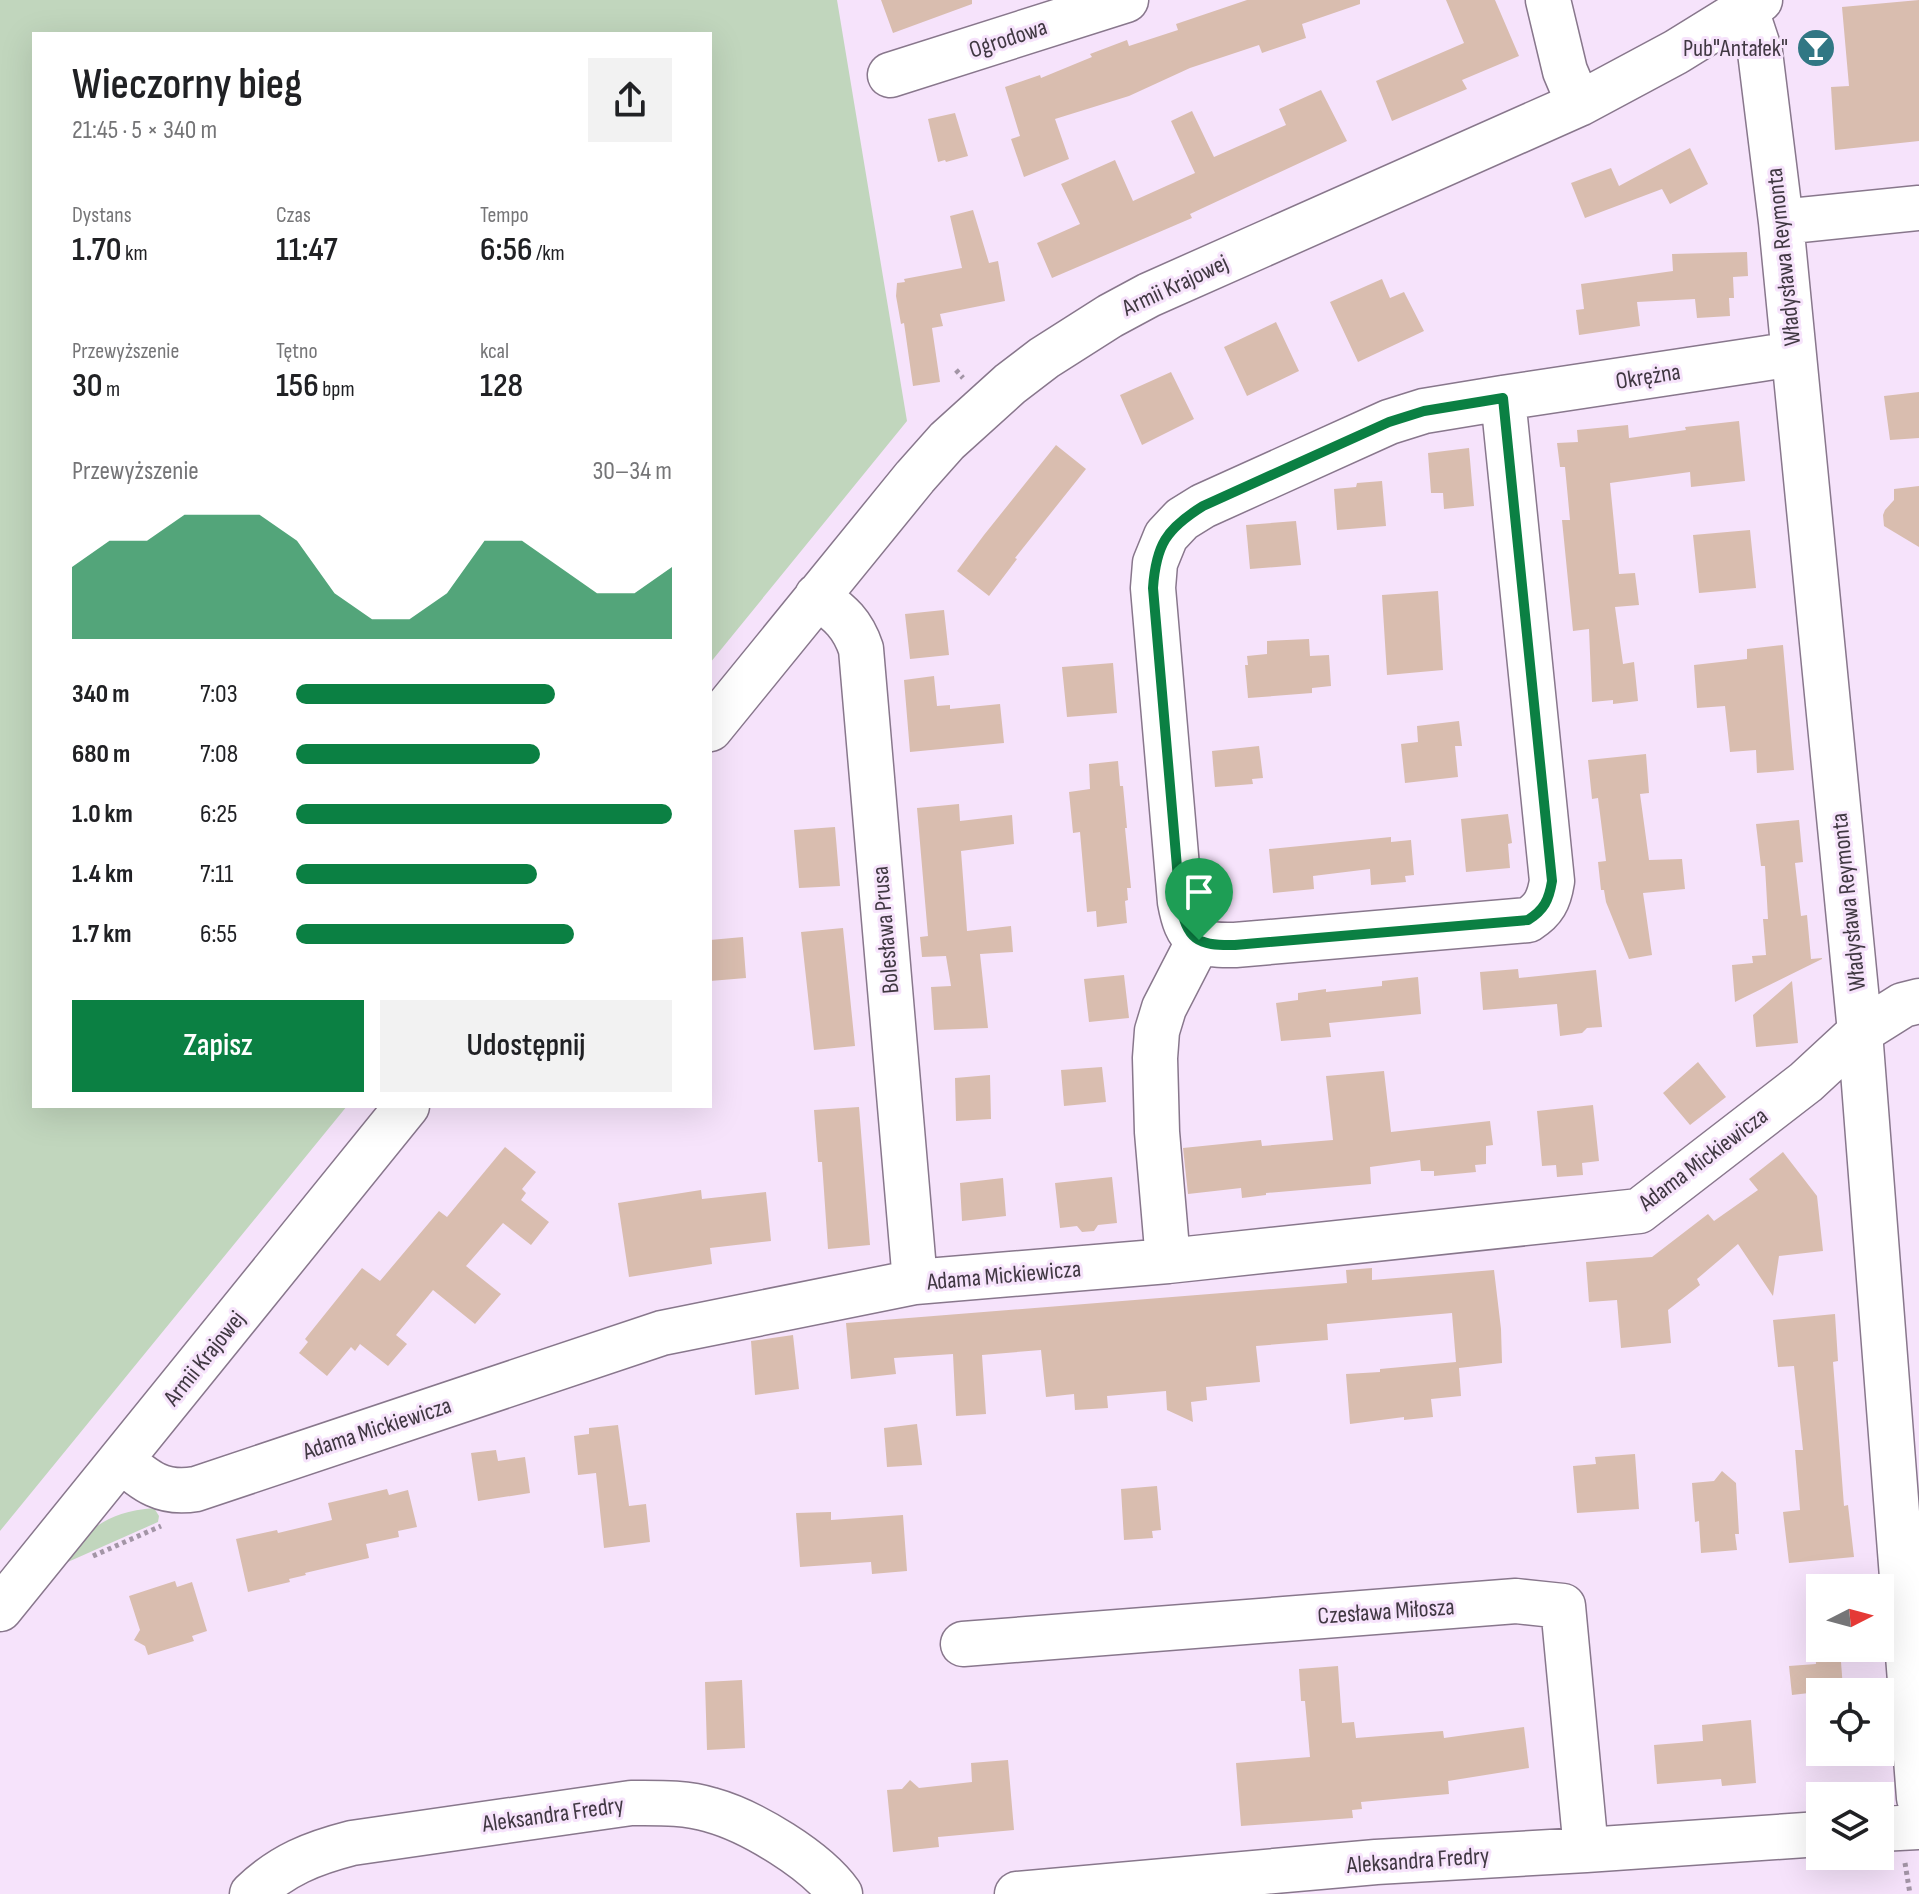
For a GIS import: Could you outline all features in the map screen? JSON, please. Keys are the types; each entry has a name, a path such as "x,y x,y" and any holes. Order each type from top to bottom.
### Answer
{"street":[{"name":"Ogrodowa","path":"890,75 1126,0"},
{"path":"1548,0 1565,71 1579,104"},
{"name":"Armii Krajowej","path":"712,727 947,441 1044,358 1149,295 1579,104 1659,62 1751,6"},
{"name":"Władysława Reymonta","path":"1751,6 1760,52 1781,222 1860,1032 1919,1798"},
{"path":"1781,222 1919,208"},
{"name":"Okrężna","path":"1199,940 1191,935 1184,924 1180,902 1153,588 1155,563 1166,536 1182,519 1203,506 1389,422 1424,411 1793,354"},
{"path":"1168,1261 1157,1132 1157,1031 1164,1008 1199,940 1216,946 1235,945 1528,920 1545,906 1550,894 1552,881 1503,398"},
{"name":"Bolesława Prusa","path":"817,596 844,617 861,649 915,1282"},
{"name":"Adama Mickiewicza","path":"121,1460 159,1487 177,1491 196,1489 662,1333 915,1282 1168,1261 1639,1211 1806,1082 1860,1032 1903,1005 1919,1001"},
{"name":"Armii Krajowej","path":"0,1609 405,1108"},
{"name":"Czesława Miłosza","path":"963,1644 1516,1601 1563,1606 1586,1850"},
{"name":"Aleksandra Fredry","path":"252,1894 301,1859 352,1843 631,1803 676,1803 713,1810 765,1833 807,1861 840,1894"},
{"path":"1894,1828 1919,1827"},
{"name":"Aleksandra Fredry","path":"1017,1894 1376,1862 1806,1835"}],"path":[{"path":"82,1561 168,1523"}],"green space":[{"path":"0,0 837,0 907,421 712,661 712,32 32,32 32,1108 345,1108 0,1531"},
{"path":"154,1508 159,1516 158,1522 52,1569 96,1526 121,1514"}],"building":[{"path":"881,0 972,0 972,4 893,33"},
{"path":"1247,0 1360,0 1360,4 1302,24 1306,38 1262,53 1259,45 1190,68 1129,96 1055,119 1069,159 1024,177 1011,139 1020,136 1005,87 1040,75 1041,78 1127,40 1129,46 1178,30 1176,24"},
{"path":"1446,0 1495,0 1519,56 1462,80 1467,89 1392,121 1376,81 1464,43"},
{"path":"1919,0 1919,141 1835,150 1831,87 1849,86 1842,7"},
{"path":"1321,90 1347,141 1190,214 1192,218 1052,278 1037,243 1080,224 1061,184 1115,160 1133,201 1195,173 1171,121 1192,111 1214,157 1286,125 1279,109"},
{"path":"955,113 968,156 938,162 928,119"},
{"path":"1690,148 1708,184 1670,204 1662,189 1585,218 1571,183 1611,168 1619,186"},
{"path":"973,210 989,263 998,261 1005,301 940,314 943,326 932,328 940,382 913,386 904,323 901,324 896,296 897,283 962,268 950,216"},
{"path":"1747,252 1748,276 1733,277 1734,298 1729,298 1730,316 1697,318 1695,299 1637,302 1640,326 1579,335 1576,310 1584,309 1581,284 1673,271 1672,254"},
{"path":"1382,279 1390,298 1404,292 1424,331 1358,362 1330,302"},
{"path":"1276,322 1299,371 1247,396 1224,347"},
{"path":"1171,372 1194,419 1142,445 1120,395"},
{"path":"1919,392 1919,438 1890,440 1884,396"},
{"path":"1739,421 1745,481 1691,487 1690,472 1610,483 1619,574 1635,573 1639,605 1615,607 1623,664 1634,662 1638,701 1613,704 1613,700 1592,702 1589,629 1573,631 1562,520 1570,520 1565,467 1560,467 1557,443 1578,442 1577,430 1628,425 1629,438"},
{"path":"1056,445 1086,469 1015,558 989,596 957,571"},
{"path":"1469,448 1474,506 1444,509 1443,493 1431,493 1428,453"},
{"path":"1382,481 1386,526 1337,530 1334,489"},
{"path":"1919,486 1919,547 1884,526 1883,515 1894,500 1894,489"},
{"path":"1296,521 1301,565 1250,569 1246,525"},
{"path":"1750,530 1756,588 1699,593 1693,535"},
{"path":"1438,591 1443,670 1387,675 1382,595"},
{"path":"944,610 949,655 910,659 905,614"},
{"path":"1309,639 1310,656 1329,655 1331,686 1312,688 1312,693 1248,698 1247,656 1267,654 1267,641"},
{"path":"1783,645 1794,770 1757,773 1756,750 1730,752 1725,706 1697,708 1694,665 1747,659 1747,649"},
{"path":"1113,663 1117,713 1067,717 1062,667"},
{"path":"934,676 937,706 950,705 950,709 1000,704 1004,743 910,752 904,680"},
{"path":"1459,721 1462,746 1455,746 1458,777 1405,783 1401,744 1418,742 1417,726"},
{"path":"1259,746 1263,778 1252,779 1253,784 1215,787 1212,751"},
{"path":"1646,754 1649,793 1640,794 1649,860 1682,859 1685,889 1643,893 1652,955 1629,959 1604,890 1601,890 1598,862 1606,861 1598,798 1592,799 1588,760"},
{"path":"1118,761 1120,786 1123,786 1131,888 1127,888 1128,900 1125,901 1127,923 1097,927 1096,911 1087,912 1080,832 1073,833 1069,792 1090,789 1089,764"},
{"path":"959,804 960,821 1012,815 1014,844 961,851 967,931 1011,926 1013,952 980,954 988,1028 934,1030 931,987 951,986 946,956 922,957 920,937 928,936 917,808"},
{"path":"1508,814 1512,843 1508,844 1510,868 1466,872 1461,819"},
{"path":"1799,820 1803,862 1795,863 1801,916 1807,915 1811,959 1822,959 1735,1002 1732,965 1753,963 1752,956 1766,955 1763,919 1768,919 1765,866 1761,866 1756,824"},
{"path":"835,827 840,886 799,888 794,830"},
{"path":"1391,837 1391,842 1411,840 1414,875 1405,876 1406,882 1371,885 1370,869 1313,876 1314,889 1273,893 1269,849"},
{"path":"843,928 855,1046 814,1050 801,932"},
{"path":"743,937 746,978 712,981 712,940"},
{"path":"1518,969 1519,978 1596,970 1602,1027 1560,1036 1557,1004 1483,1010 1480,972"},
{"path":"1124,975 1129,1018 1089,1022 1084,979"},
{"path":"1418,977 1421,1014 1329,1023 1331,1037 1281,1041 1276,1003 1298,1000 1298,993 1382,986 1382,981"},
{"path":"1792,981 1798,1043 1756,1047 1753,1015"},
{"path":"1698,1062 1726,1097 1690,1125 1663,1093"},
{"path":"1102,1067 1106,1102 1064,1106 1061,1070"},
{"path":"1384,1071 1391,1132 1490,1121 1493,1145 1486,1146 1486,1164 1475,1165 1476,1172 1434,1176 1434,1171 1421,1171 1420,1160 1370,1167 1371,1184 1242,1198 1241,1188 1188,1194 1183,1148 1261,1140 1262,1146 1333,1140 1326,1076"},
{"path":"990,1075 991,1119 956,1121 955,1078"},
{"path":"1593,1105 1599,1161 1582,1163 1583,1175 1557,1177 1556,1165 1542,1166 1537,1111"},
{"path":"859,1107 870,1245 828,1249 822,1162 818,1162 814,1110"},
{"path":"505,1147 536,1172 522,1189 526,1193 521,1200 549,1222 531,1245 503,1223 466,1266 501,1294 475,1324 433,1290 396,1335 407,1344 388,1366 360,1344 355,1351 351,1347 327,1376 299,1353 308,1342 305,1339 362,1268 380,1281 439,1211 447,1217"},
{"path":"1783,1152 1817,1196 1823,1251 1779,1256 1773,1296 1738,1244 1697,1279 1700,1285 1668,1310 1671,1343 1621,1348 1617,1300 1589,1302 1586,1262 1652,1257 1708,1214 1714,1221 1758,1190 1749,1179"},
{"path":"1112,1177 1117,1223 1098,1225 1094,1231 1082,1232 1077,1226 1060,1228 1055,1183"},
{"path":"1003,1178 1006,1216 962,1221 960,1183"},
{"path":"701,1190 702,1199 766,1192 771,1241 710,1248 712,1264 629,1277 618,1203"},
{"path":"1372,1268 1372,1280 1494,1270 1502,1363 1459,1368 1461,1396 1431,1399 1433,1417 1404,1420 1404,1417 1350,1424 1346,1374 1456,1362 1452,1313 1327,1324 1328,1340 1256,1346 1260,1382 1206,1387 1207,1400 1191,1402 1193,1422 1167,1410 1166,1391 1107,1396 1108,1408 1075,1410 1074,1394 1046,1397 1041,1350 982,1355 986,1414 956,1416 953,1354 894,1358 896,1374 851,1379 846,1323 1347,1283 1346,1270"},
{"path":"1835,1314 1838,1361 1833,1362 1844,1506 1848,1505 1854,1557 1789,1563 1783,1512 1800,1510 1795,1450 1803,1450 1794,1366 1778,1367 1773,1320"},
{"path":"793,1335 799,1389 755,1395 751,1341"},
{"path":"917,1424 922,1465 887,1467 884,1428"},
{"path":"618,1425 629,1506 646,1504 650,1542 604,1548 596,1473 578,1475 574,1436 589,1434 589,1428"},
{"path":"496,1450 498,1461 525,1457 530,1493 478,1501 471,1453"},
{"path":"1635,1454 1639,1509 1577,1513 1573,1466 1596,1464 1595,1457"},
{"path":"1722,1471 1736,1483 1737,1550 1701,1553 1692,1483 1714,1481"},
{"path":"1157,1486 1161,1530 1152,1531 1153,1538 1124,1540 1121,1489"},
{"path":"387,1489 389,1495 408,1490 417,1527 398,1531 399,1537 366,1544 369,1558 305,1573 289,1579 290,1582 248,1592 236,1539 332,1520 328,1503"},
{"path":"831,1512 831,1520 903,1515 907,1571 872,1574 871,1562 800,1567 796,1513"},
{"path":"175,1581 177,1587 192,1582 207,1631 192,1636 194,1641 148,1655 145,1646 134,1640 140,1630 129,1596"},
{"path":"1841,1662 1842,1678 1806,1678 1806,1693 1792,1695 1789,1666"},
{"path":"1338,1666 1342,1723 1354,1722 1356,1738 1443,1731 1444,1738 1524,1727 1529,1768 1448,1781 1449,1794 1361,1802 1362,1809 1352,1810 1353,1818 1241,1826 1236,1763 1310,1757 1299,1669"},
{"path":"742,1680 745,1748 707,1750 705,1682"},
{"path":"1751,1720 1756,1783 1722,1786 1721,1779 1657,1784 1654,1745 1703,1741 1702,1725"},
{"path":"1008,1760 1014,1830 938,1837 939,1847 893,1852 887,1790 902,1789 910,1780 919,1788 972,1782 971,1763"}],"place":[{"name":"Pub\"Antałek\"","path":"1816,48"}],"route":[{"path":"1503,398 1552,881 1545,906 1528,920 1235,945 1216,946 1199,940 1191,935 1184,924 1180,902 1153,588 1155,563 1166,536 1182,519 1203,506 1389,422 1424,411 1503,398"}]}
